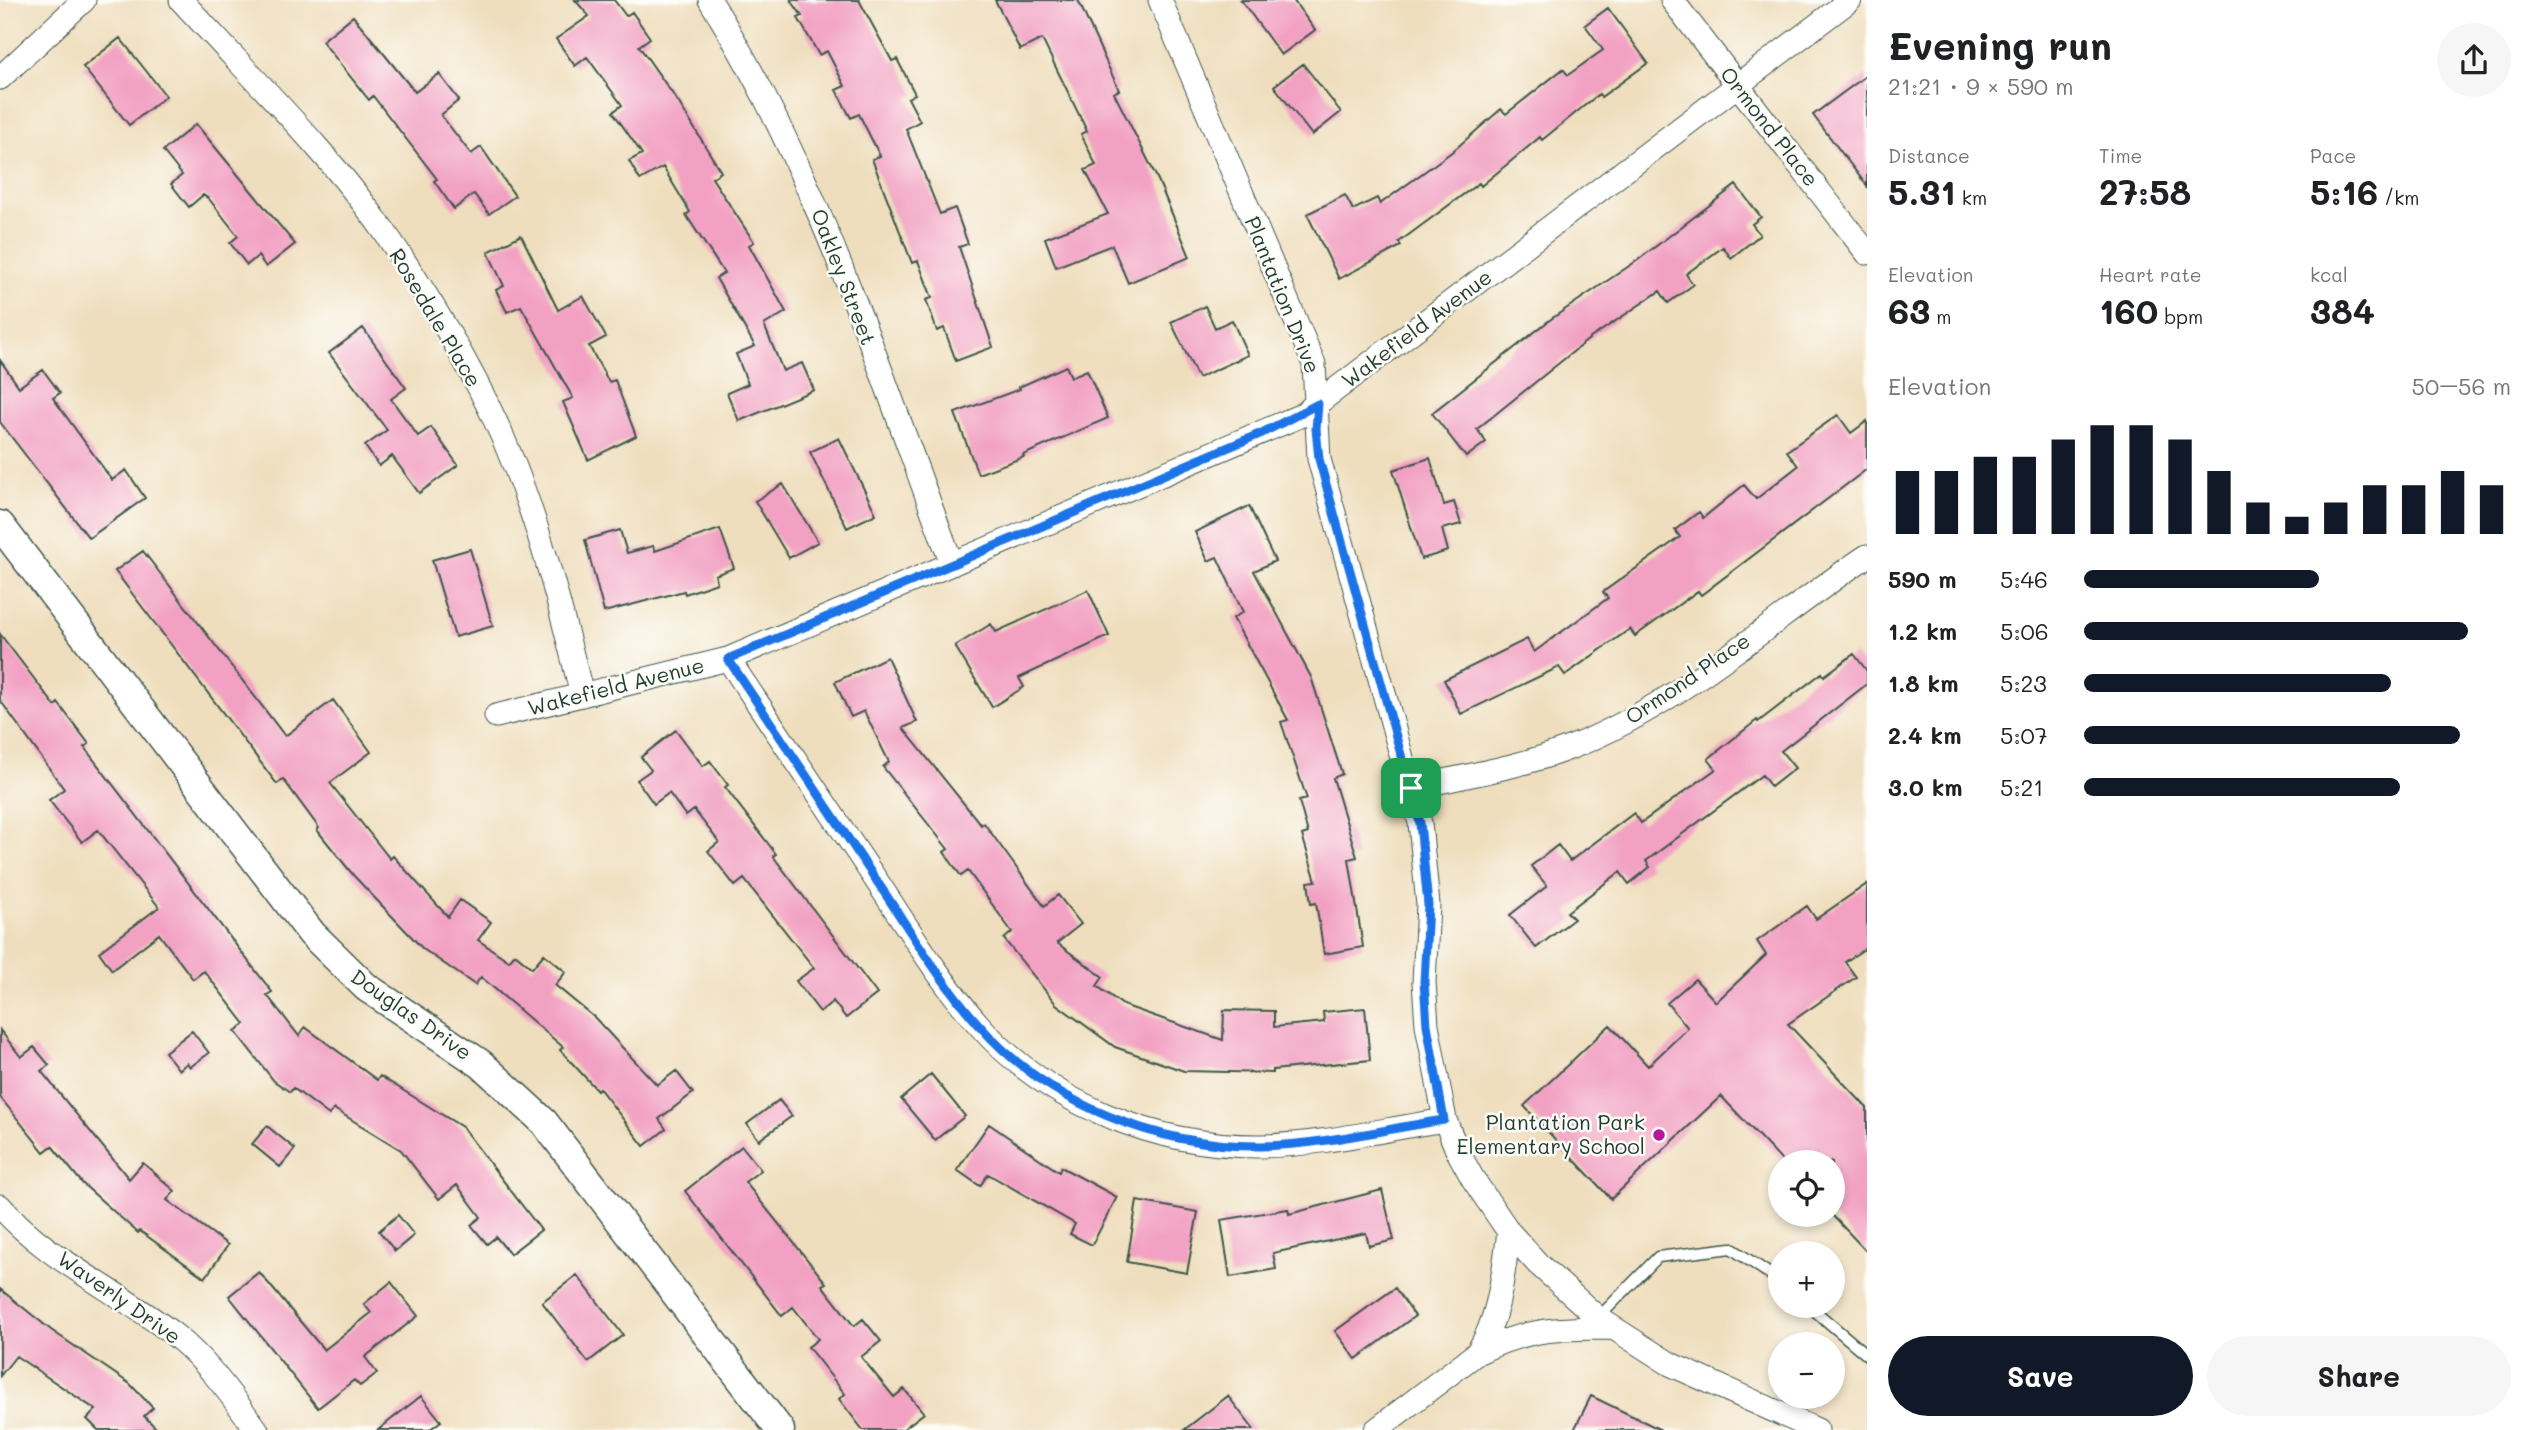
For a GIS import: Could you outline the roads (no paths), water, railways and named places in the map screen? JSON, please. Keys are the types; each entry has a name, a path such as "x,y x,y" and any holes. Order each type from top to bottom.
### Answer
{"street":[{"path":"0,78 84,0"},
{"name":"Rosedale Place","path":"181,0 347,184 383,230 456,348 485,403 523,488 555,587 582,695"},
{"name":"Oakley Street","path":"710,0 771,108 818,211 952,564"},
{"name":"Plantation Drive","path":"1160,0 1314,364 1319,459 1411,788 1425,858 1428,905 1424,982 1427,1025 1444,1120 1473,1179 1510,1232 1538,1264 1604,1323 1670,1364 1817,1430"},
{"name":"Ormond Place","path":"1672,0 1867,253"},
{"name":"Wakefield Avenue","path":"496,716 728,659 1262,433 1318,404 1850,0"},
{"name":"Douglas Drive","path":"0,526 312,934 366,987 481,1064 544,1122 780,1430"},
{"name":"Ormond Place","path":"1411,788 1526,761 1570,748 1611,730 1658,703 1867,556"},
{"path":"728,659 918,942 979,1025 1016,1060 1069,1097 1101,1114 1159,1133 1236,1145 1295,1143 1444,1120"},
{"name":"Waverly Drive","path":"0,1206 58,1257 179,1338 212,1373 257,1430"},
{"path":"1477,1353 1494,1316 1510,1232"},
{"path":"1376,1430 1477,1353 1526,1332 1604,1323"}],"lane":[{"path":"1604,1323 1658,1257 1731,1248 1768,1273"},
{"path":"1823,1318 1867,1355"}],"place":[{"name":"Plantation Park Elementary School","path":"1659,1135"}]}
